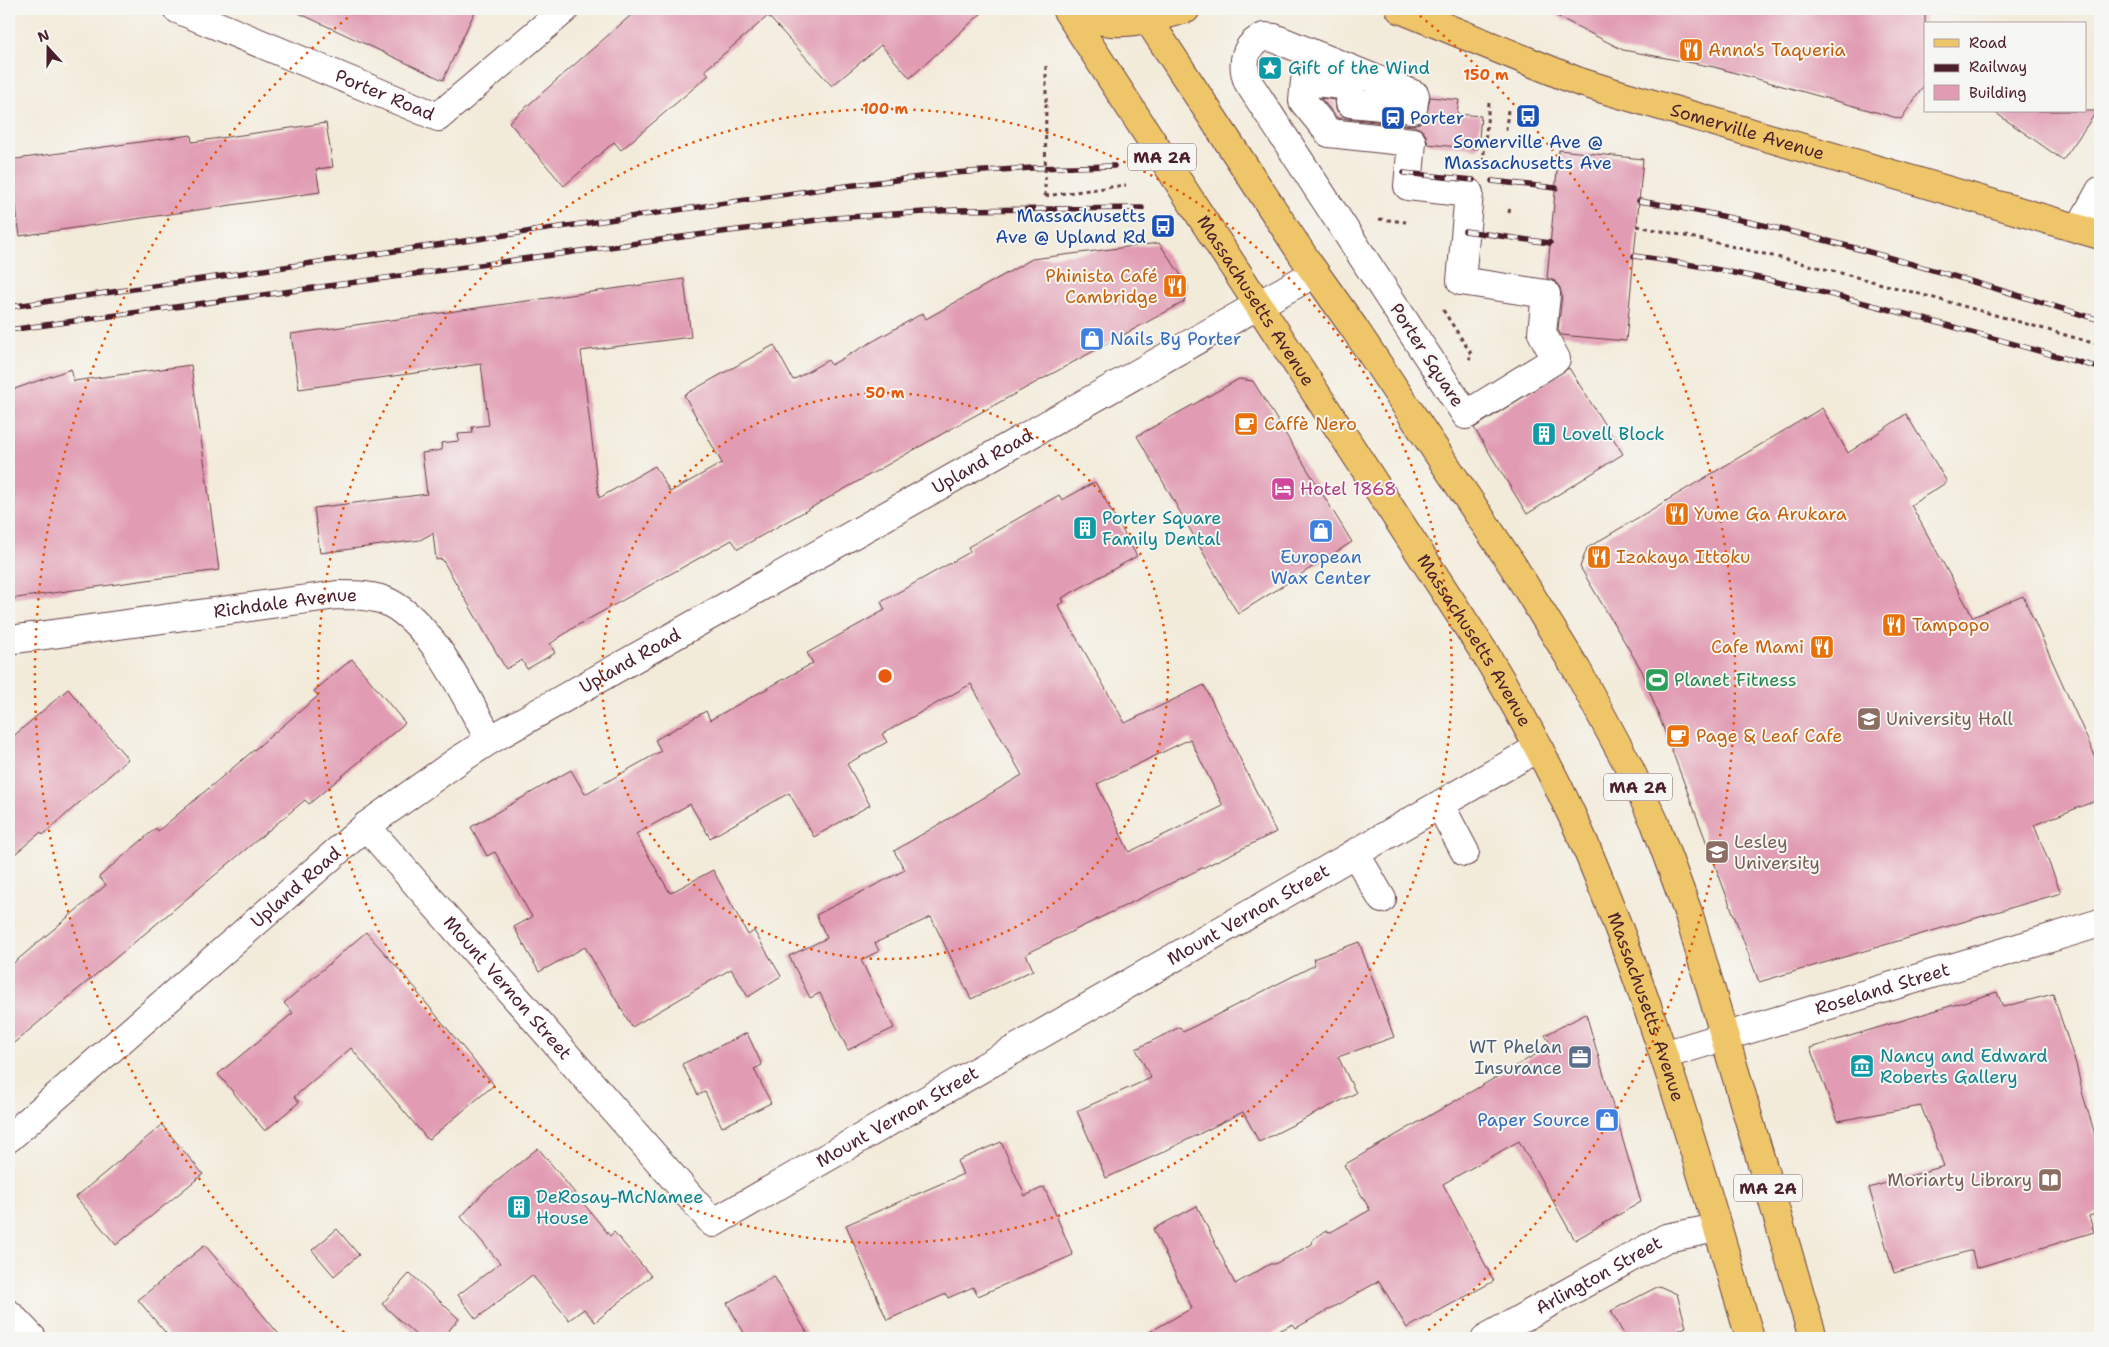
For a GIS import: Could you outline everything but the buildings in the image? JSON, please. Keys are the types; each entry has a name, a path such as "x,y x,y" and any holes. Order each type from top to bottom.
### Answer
{"main road":[{"name":"Massachusetts Avenue","path":"1066,9 1486,656 1538,748 1586,847 1664,1055 1750,1338"},
{"path":"1073,9 1095,20 1110,22 1127,22 1145,14 1186,9"},
{"name":"Somerville Avenue","path":"1400,9 1609,92 2090,232"},
{"name":"MA 2A","path":"1145,14 1315,273 1360,336 1507,557 1572,661 1642,794 1668,856 1698,942 1724,1037 1813,1338"}],"street":[{"name":"Porter Road","path":"177,9 438,117 565,9"},
{"name":"Porter Square","path":"1264,37 1274,38 1415,95 1413,109 1350,103 1351,86 1304,82 1302,101 1329,133 1412,142 1408,186 1469,193 1461,280 1546,294 1542,333 1556,359 1466,415 1248,82 1245,58 1253,42 1264,37"},
{"path":"2090,232 2100,191"},
{"name":"Upland Road","path":"9,1138 366,826 490,740 1315,273"},
{"name":"Richdale Avenue","path":"9,640 328,596 360,595 389,602 417,623 433,642 490,740"},
{"name":"Mount Vernon Street","path":"366,826 713,1222 1538,748"},
{"path":"1440,805 1465,852"},
{"path":"1355,853 1382,899"},
{"name":"Roseland Street","path":"1664,1055 2100,923"},
{"name":"Arlington Street","path":"1486,1338 1666,1238 1718,1228"},
{"path":"9,1314 32,1338"}],"path":[{"path":"1046,66 1045,196 1126,185"},
{"path":"1486,131 1489,102"},
{"path":"1506,130 1508,109"},
{"path":"1509,213 1510,206"},
{"path":"1637,226 1711,241 1830,270 2100,345"}],"railway":[{"path":"9,307 822,189 953,173 1032,168 1114,166"},
{"path":"1404,173 1473,180"},
{"path":"1492,181 1556,188"},
{"path":"1639,201 1698,211 1814,237 2100,320"},
{"path":"9,330 689,236 834,218 955,210 1142,208"},
{"path":"1465,231 1550,243"},
{"path":"1634,256 1752,276 1811,290 1869,304 2100,368"}],"place":[{"name":"Anna's Taqueria","path":"1691,50"},
{"name":"Gift of the Wind","path":"1270,68"},
{"name":"Somerville Ave @ Massachusetts Ave","path":"1528,116"},
{"name":"Porter","path":"1393,118"},
{"name":"Massachusetts Ave @ Upland Rd","path":"1163,226"},
{"name":"Phinista Café Cambridge","path":"1175,286"},
{"name":"Nails By Porter","path":"1092,339"},
{"name":"Caffè Nero","path":"1246,424"},
{"name":"Lovell Block","path":"1544,434"},
{"name":"Hotel 1868","path":"1283,489"},
{"name":"Yume Ga Arukara","path":"1677,514"},
{"name":"Porter Square Family Dental","path":"1085,528"},
{"name":"European Wax Center","path":"1321,531"},
{"name":"Izakaya Ittoku","path":"1599,557"},
{"name":"Tampopo","path":"1894,625"},
{"name":"Cafe Mami","path":"1822,647"},
{"name":"Planet Fitness","path":"1657,680"},
{"name":"University Hall","path":"1869,719"},
{"name":"Page & Leaf Cafe","path":"1678,736"},
{"name":"Lesley University","path":"1717,852"},
{"name":"WT Phelan Insurance","path":"1580,1057"},
{"name":"Nancy and Edward Roberts Gallery","path":"1862,1066"},
{"name":"Paper Source","path":"1607,1120"},
{"name":"Moriarty Library","path":"2050,1180"},
{"name":"DeRosay-McNamee House","path":"519,1207"}]}
